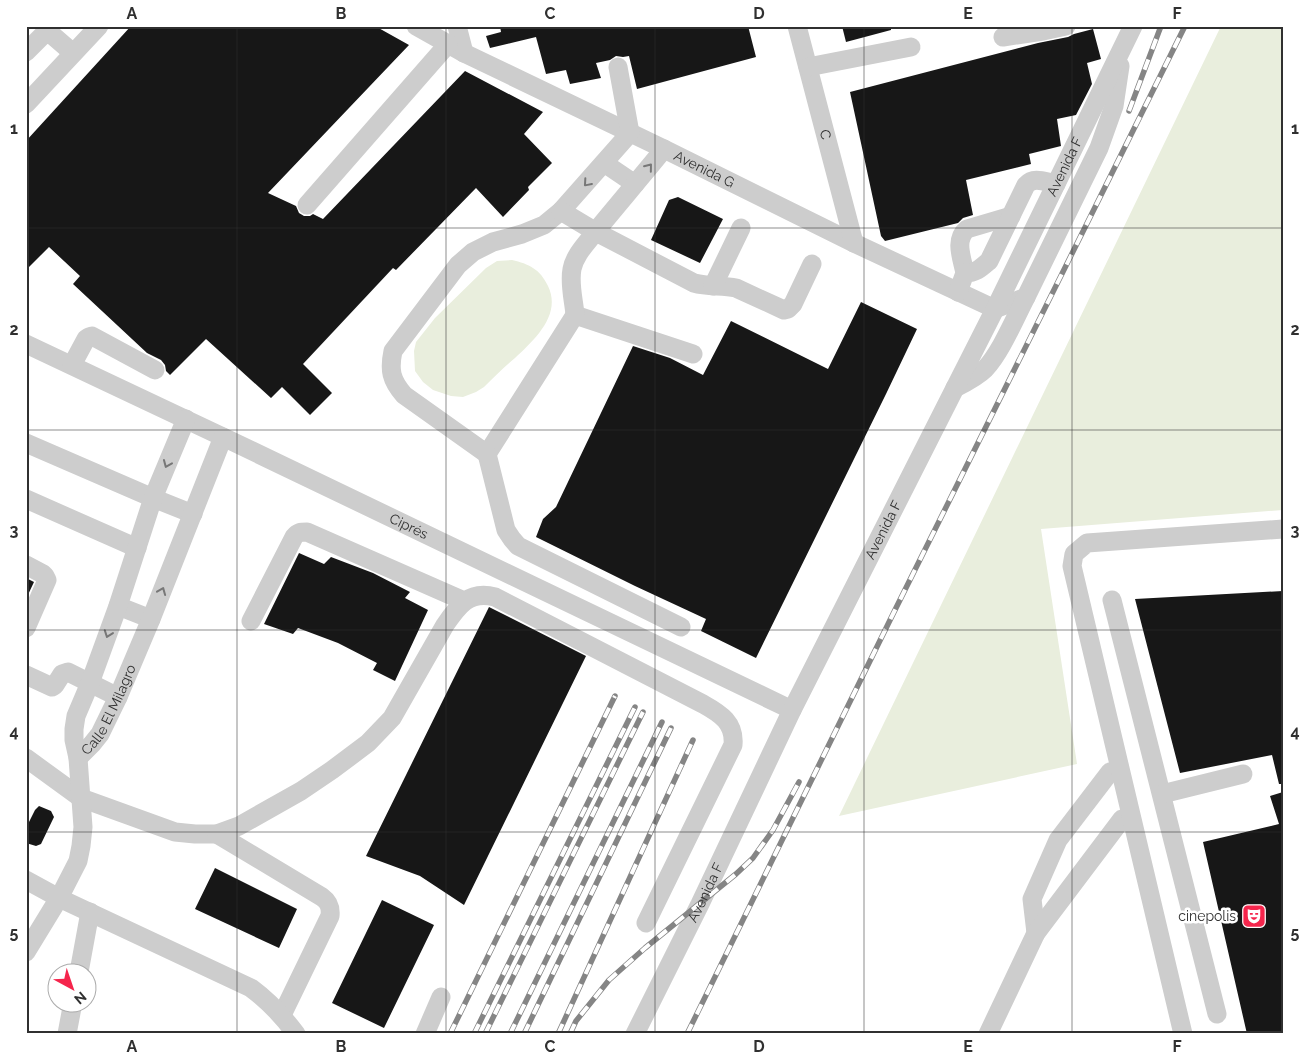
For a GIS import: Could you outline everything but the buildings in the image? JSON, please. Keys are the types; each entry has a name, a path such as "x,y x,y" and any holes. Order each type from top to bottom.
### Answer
{"street":[{"path":"26,104 98,26"},
{"name":"Avenida G","path":"416,26 456,48 995,310"},
{"path":"307,205 456,48 457,26"},
{"name":"C","path":"797,26 854,243"},
{"path":"1003,37 1066,26"},
{"name":"Avenida F","path":"635,1034 700,904 792,710 995,310 1133,26"},
{"path":"26,52 42,36 48,33 52,34 73,53"},
{"path":"808,67 911,47"},
{"path":"955,388 967,382 984,369 996,354 1026,297 1099,148 1114,106 1122,49"},
{"path":"618,67 630,133 561,210 544,225 522,234 493,242 473,252 458,265 393,351 392,376 396,386 404,394 487,454 506,530 518,546 681,627"},
{"path":"487,454 575,315 571,270 575,261 582,249 664,148"},
{"path":"604,163 635,184"},
{"path":"965,273 973,273 989,261 1030,181 1035,180 1056,184"},
{"path":"561,210 596,232 694,284 729,287 744,291 784,310 793,304 812,264"},
{"path":"958,292 965,273 959,242 962,234 967,230 1011,216"},
{"path":"713,286 741,228"},
{"path":"996,248 1020,257"},
{"path":"995,310 1026,297"},
{"path":"575,315 693,354"},
{"path":"72,365 86,339 92,336 155,370"},
{"name":"Ciprés","path":"26,344 792,710"},
{"name":"Calle El Milagro","path":"78,758 74,740 76,716 118,606 153,498 186,419"},
{"name":"Calle El Milagro","path":"78,758 100,734 118,697 224,437"},
{"path":"26,442 193,514"},
{"path":"26,499 136,548"},
{"path":"1183,1034 1072,566 1074,554 1087,543 1283,529"},
{"path":"251,621 294,537 297,533 302,532 306,532 464,602"},
{"path":"26,565 43,574 47,580 26,628"},
{"path":"26,758 81,798 175,832 217,834 239,826 293,796 368,743 392,718 455,610 474,596 484,594 494,597 703,704 725,719 731,727 734,736 733,745 646,923"},
{"path":"1112,600 1217,1014"},
{"path":"118,606 151,619"},
{"path":"26,675 52,687 62,674 68,672 118,697"},
{"path":"26,952 59,898 78,861 83,827 78,758"},
{"path":"1036,933 1032,899 1058,840 1110,772"},
{"path":"1162,794 1244,774"},
{"path":"988,1034 1036,933 1122,819"},
{"path":"217,834 327,900 330,906 330,916 282,1015"},
{"path":"26,880 59,898 251,988 266,999 282,1015 296,1034"},
{"path":"81,962 90,912"},
{"path":"425,1034 441,997"},
{"path":"67,1034 71,1012"}],"green space":[{"path":"1221,26 1283,26 1283,510 1041,529 1077,764 839,816"},
{"path":"512,260 524,263 538,271 548,286 551,307 549,317 544,326 522,351 484,387 476,392 463,397 451,396 433,390 423,382 415,371 414,351 416,342 435,318 486,268 497,261"}],"railway":[{"path":"1129,111 1161,26"},
{"path":"687,1034 1185,26"},
{"path":"450,1034 615,696"},
{"path":"474,1034 635,707"},
{"path":"485,1034 643,712"},
{"path":"510,1034 662,722"},
{"path":"524,1034 671,728"},
{"path":"558,1034 693,740"},
{"path":"570,1034 576,1021 609,980 753,858 773,830 799,782"}],"place":[{"name":"cinepolis","path":"1254,916"}]}
